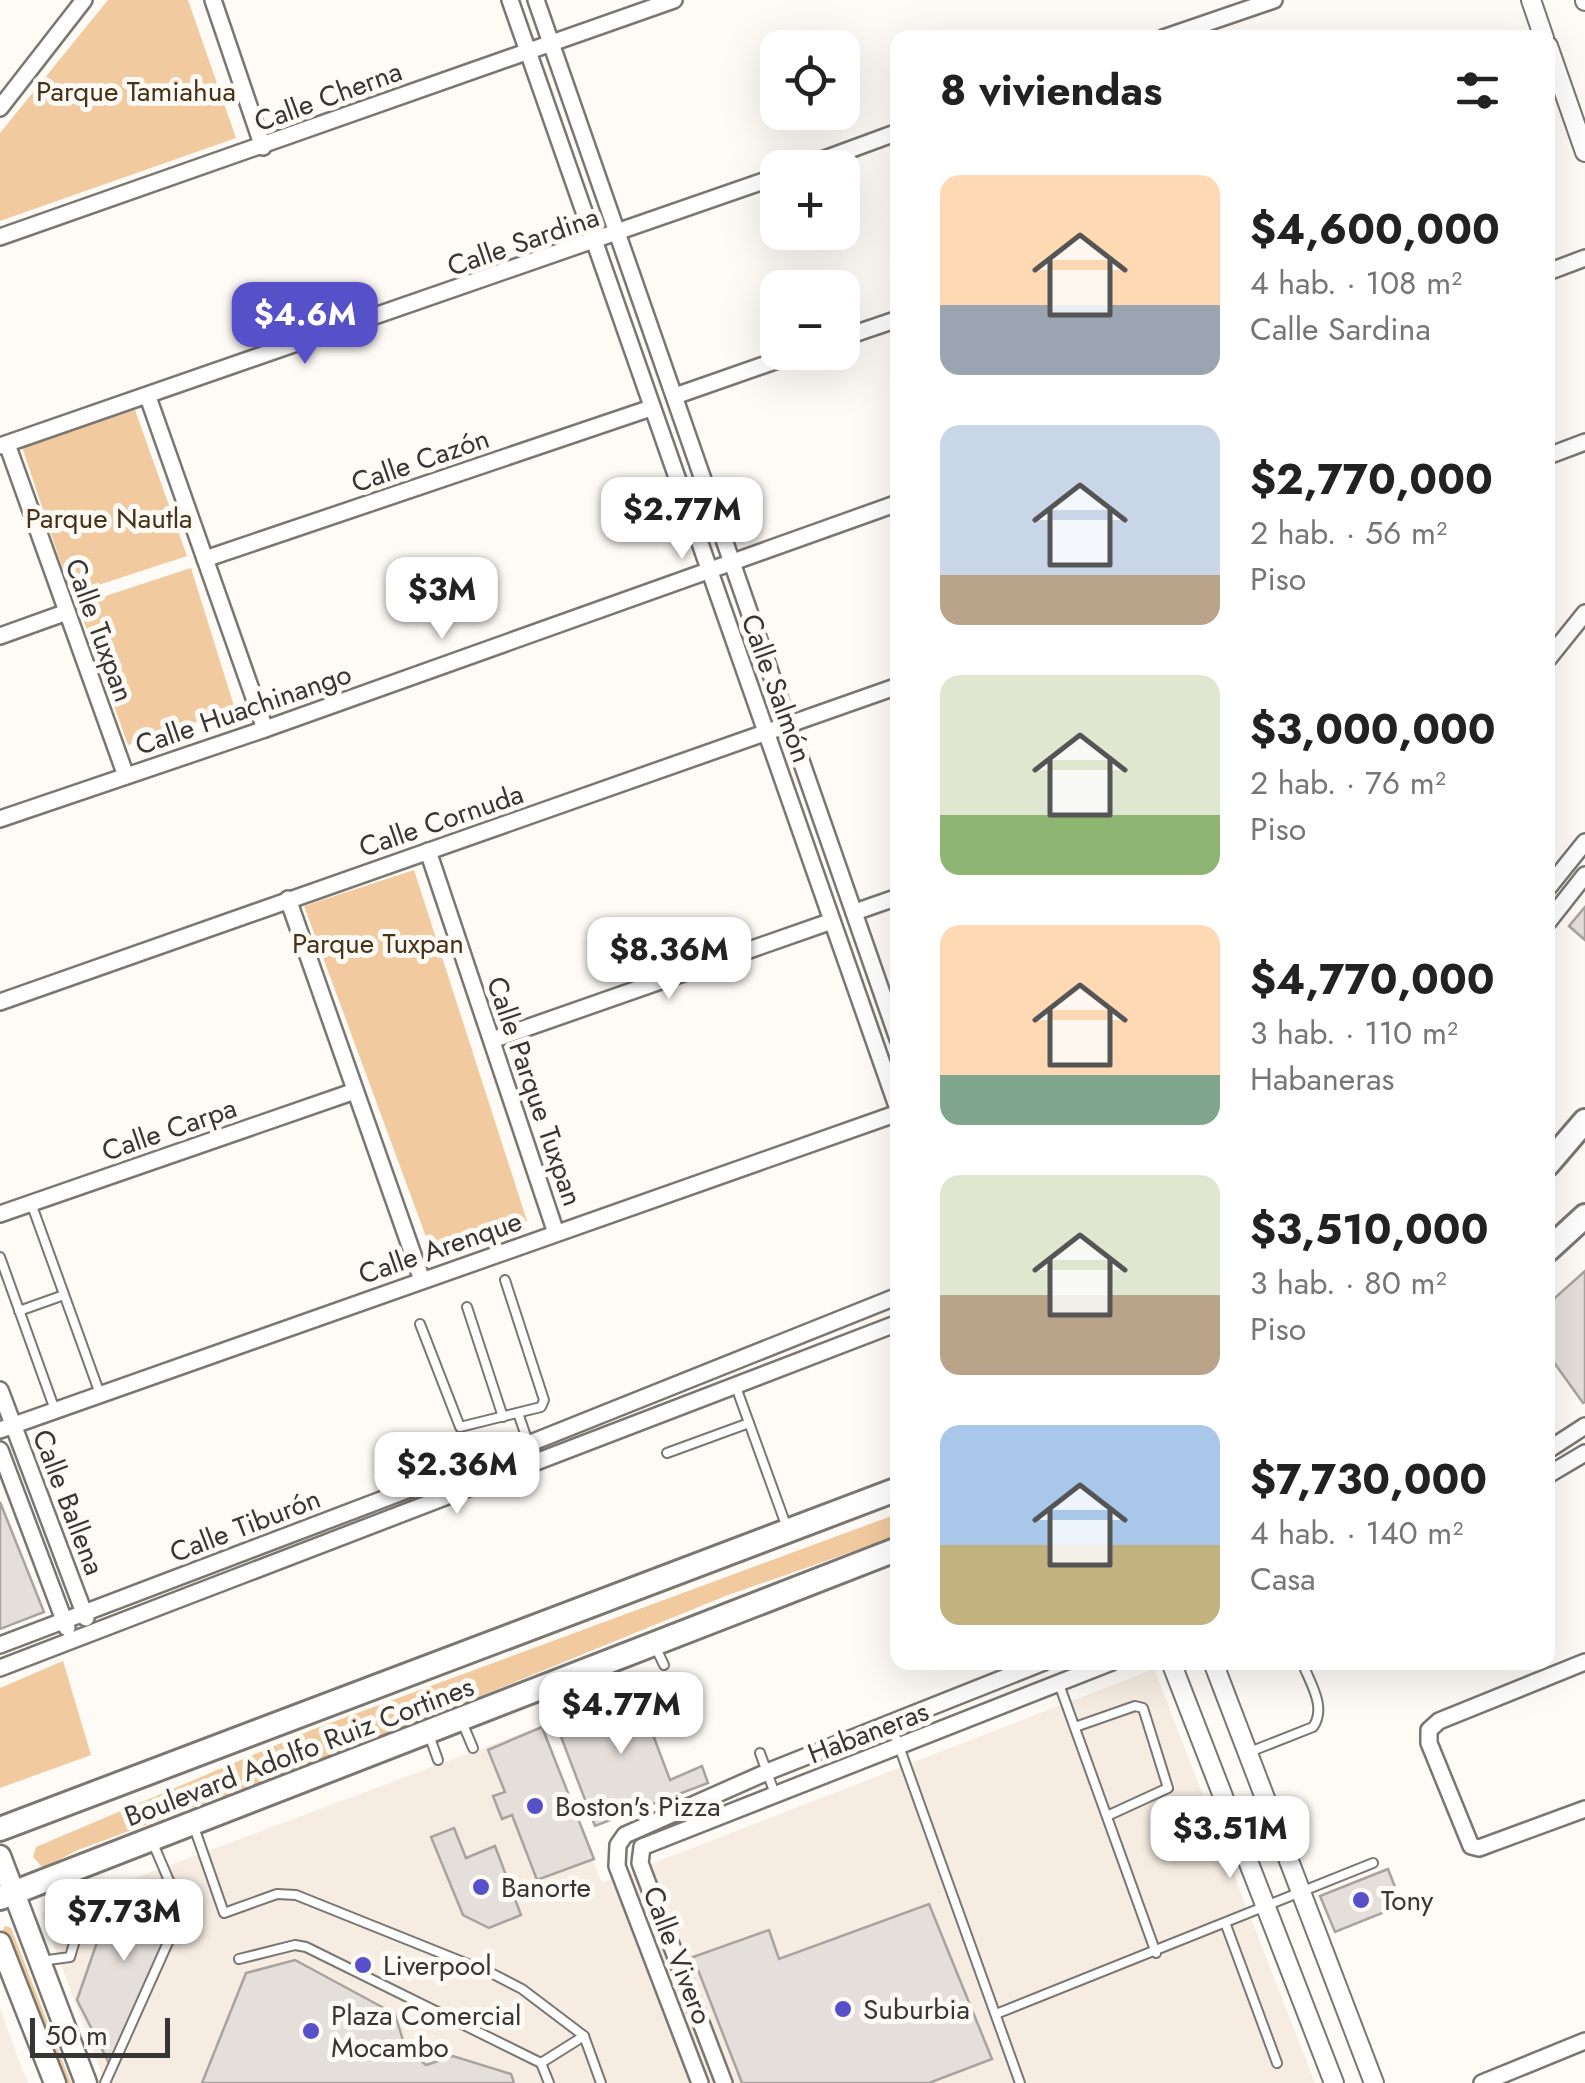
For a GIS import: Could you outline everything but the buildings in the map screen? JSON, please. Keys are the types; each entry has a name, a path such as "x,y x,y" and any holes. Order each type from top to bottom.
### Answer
{"main road":[{"path":"1555,1156 1585,1121"},
{"path":"1555,1244 1585,1216"},
{"name":"Boulevard Adolfo Ruiz Cortines","path":"0,1829 890,1491"},
{"name":"Boulevard Adolfo Ruiz Cortines","path":"7,1895 462,1722 652,1641 890,1554"},
{"path":"0,1856 7,1895 42,1961 86,2083"},
{"path":"0,1942 56,2083"}],"street":[{"path":"0,108 84,0"},
{"path":"213,0 263,146"},
{"name":"Calle Salmón","path":"510,0 890,1088"},
{"name":"Calle Salmón","path":"536,0 890,1015"},
{"name":"Calle Cherna","path":"0,237 674,0"},
{"path":"1197,30 1274,0"},
{"path":"1532,0 1541,30"},
{"path":"1555,90 1585,152"},
{"path":"849,150 890,135"},
{"name":"Calle Sardina","path":"4,445 760,183"},
{"path":"1555,269 1585,258"},
{"path":"860,332 890,322"},
{"path":"675,396 760,366"},
{"path":"148,398 265,730"},
{"name":"Calle Cazón","path":"205,559 651,408"},
{"path":"1555,453 1585,442"},
{"name":"Calle Tuxpan","path":"4,445 126,776"},
{"name":"Calle Huachinango","path":"0,819 265,730 890,506"},
{"path":"0,636 67,612"},
{"path":"1555,650 1585,614"},
{"name":"Calle Cornuda","path":"0,1002 890,689"},
{"path":"1555,879 1585,842"},
{"name":"Calle Parque Tuxpan","path":"428,851 556,1233"},
{"path":"1555,913 1585,875"},
{"path":"288,899 422,1280"},
{"path":"855,912 890,900"},
{"path":"492,1040 832,921"},
{"name":"Calle Carpa","path":"0,1214 355,1091"},
{"name":"Calle Arenque","path":"6,1427 890,1114"},
{"name":"Calle Tiburón","path":"0,1645 528,1444 890,1299"},
{"name":"Calle Tiburón","path":"0,1668 890,1326"},
{"name":"Calle Ballena","path":"0,1390 6,1427 92,1631"},
{"path":"1555,1445 1585,1426"},
{"name":"Calle Ballena","path":"0,1450 72,1639"},
{"path":"1555,1471 1585,1452"},
{"path":"262,1545 270,1566"},
{"path":"1585,1662 1439,1722 1430,1730 1429,1743 1471,1846 1479,1848 1585,1809"},
{"name":"Habaneras","path":"618,1845 636,1827 1024,1670"},
{"name":"Habaneras","path":"642,1847 1093,1670"},
{"path":"1174,1670 1334,2083"},
{"path":"1216,1670 1374,2083"},
{"path":"964,1694 973,1718"},
{"name":"Calle Vivero","path":"618,1845 616,1866 700,2083"},
{"name":"Calle Vivero","path":"642,1847 640,1863 724,2083"},
{"path":"674,2017 696,2008"},
{"path":"1482,2083 1512,2078 1585,2041"}],"lane":[{"path":"30,1203 100,1394"},
{"path":"0,1257 55,1410"},
{"path":"420,1324 457,1425 465,1428 541,1407 544,1400 505,1280"},
{"path":"19,1311 64,1294"},
{"path":"467,1307 503,1417"},
{"path":"736,1386 788,1530"},
{"path":"518,1413 535,1462"},
{"path":"668,1453 750,1423"},
{"path":"652,1641 664,1664"},
{"path":"1247,1753 1313,1727 1319,1719 1319,1703 1305,1670"},
{"path":"1059,1684 1156,1953"},
{"path":"1075,1727 1140,1705 1157,1748 1168,1788 1107,1816"},
{"path":"462,1722 473,1748"},
{"path":"891,1724 1020,2083"},
{"path":"428,1735 438,1760"},
{"path":"760,1754 774,1794"},
{"path":"193,1823 224,1913 278,1894 296,1895 494,1974 584,2036 601,2083"},
{"path":"105,2083 182,1911 151,1840"},
{"path":"996,2014 1266,1910 1373,1863"},
{"path":"42,1961 70,1957 88,1896 81,1886 58,1876"},
{"path":"1226,1925 1277,2063"},
{"path":"239,1958 306,1946 541,2063 549,2083"},
{"path":"541,2063 584,2036"}],"shaded area":[{"path":"1154,1670 1315,2083 105,2083 42,1913 539,1727 602,1883"},
{"path":"0,2008 18,2058 28,2083 0,2083"}],"green space":[{"name":"Parque Tamiahua","path":"108,0 188,0 236,138 0,221 0,133"},
{"name":"Parque Nautla","path":"135,410 187,556 71,594 22,447"},
{"path":"191,568 235,709 128,745 78,605"},
{"name":"Parque Tuxpan","path":"414,870 527,1221 432,1253 304,906"},
{"path":"890,1517 890,1538 728,1595 365,1743 78,1850 43,1868 33,1857 36,1847 314,1729"},
{"path":"63,1661 91,1755 0,1788 0,1688"},
{"path":"5,1926 11,1928 71,2083 61,2083 2,1932"}],"place":[{"name":"Boston's Pizza","path":"535,1806"},
{"name":"Banorte","path":"481,1887"},
{"name":"Tony","path":"1361,1900"},
{"name":"Liverpool","path":"363,1965"},
{"name":"Suburbia","path":"843,2009"},
{"name":"Plaza Comercial Mocambo","path":"311,2031"}]}
